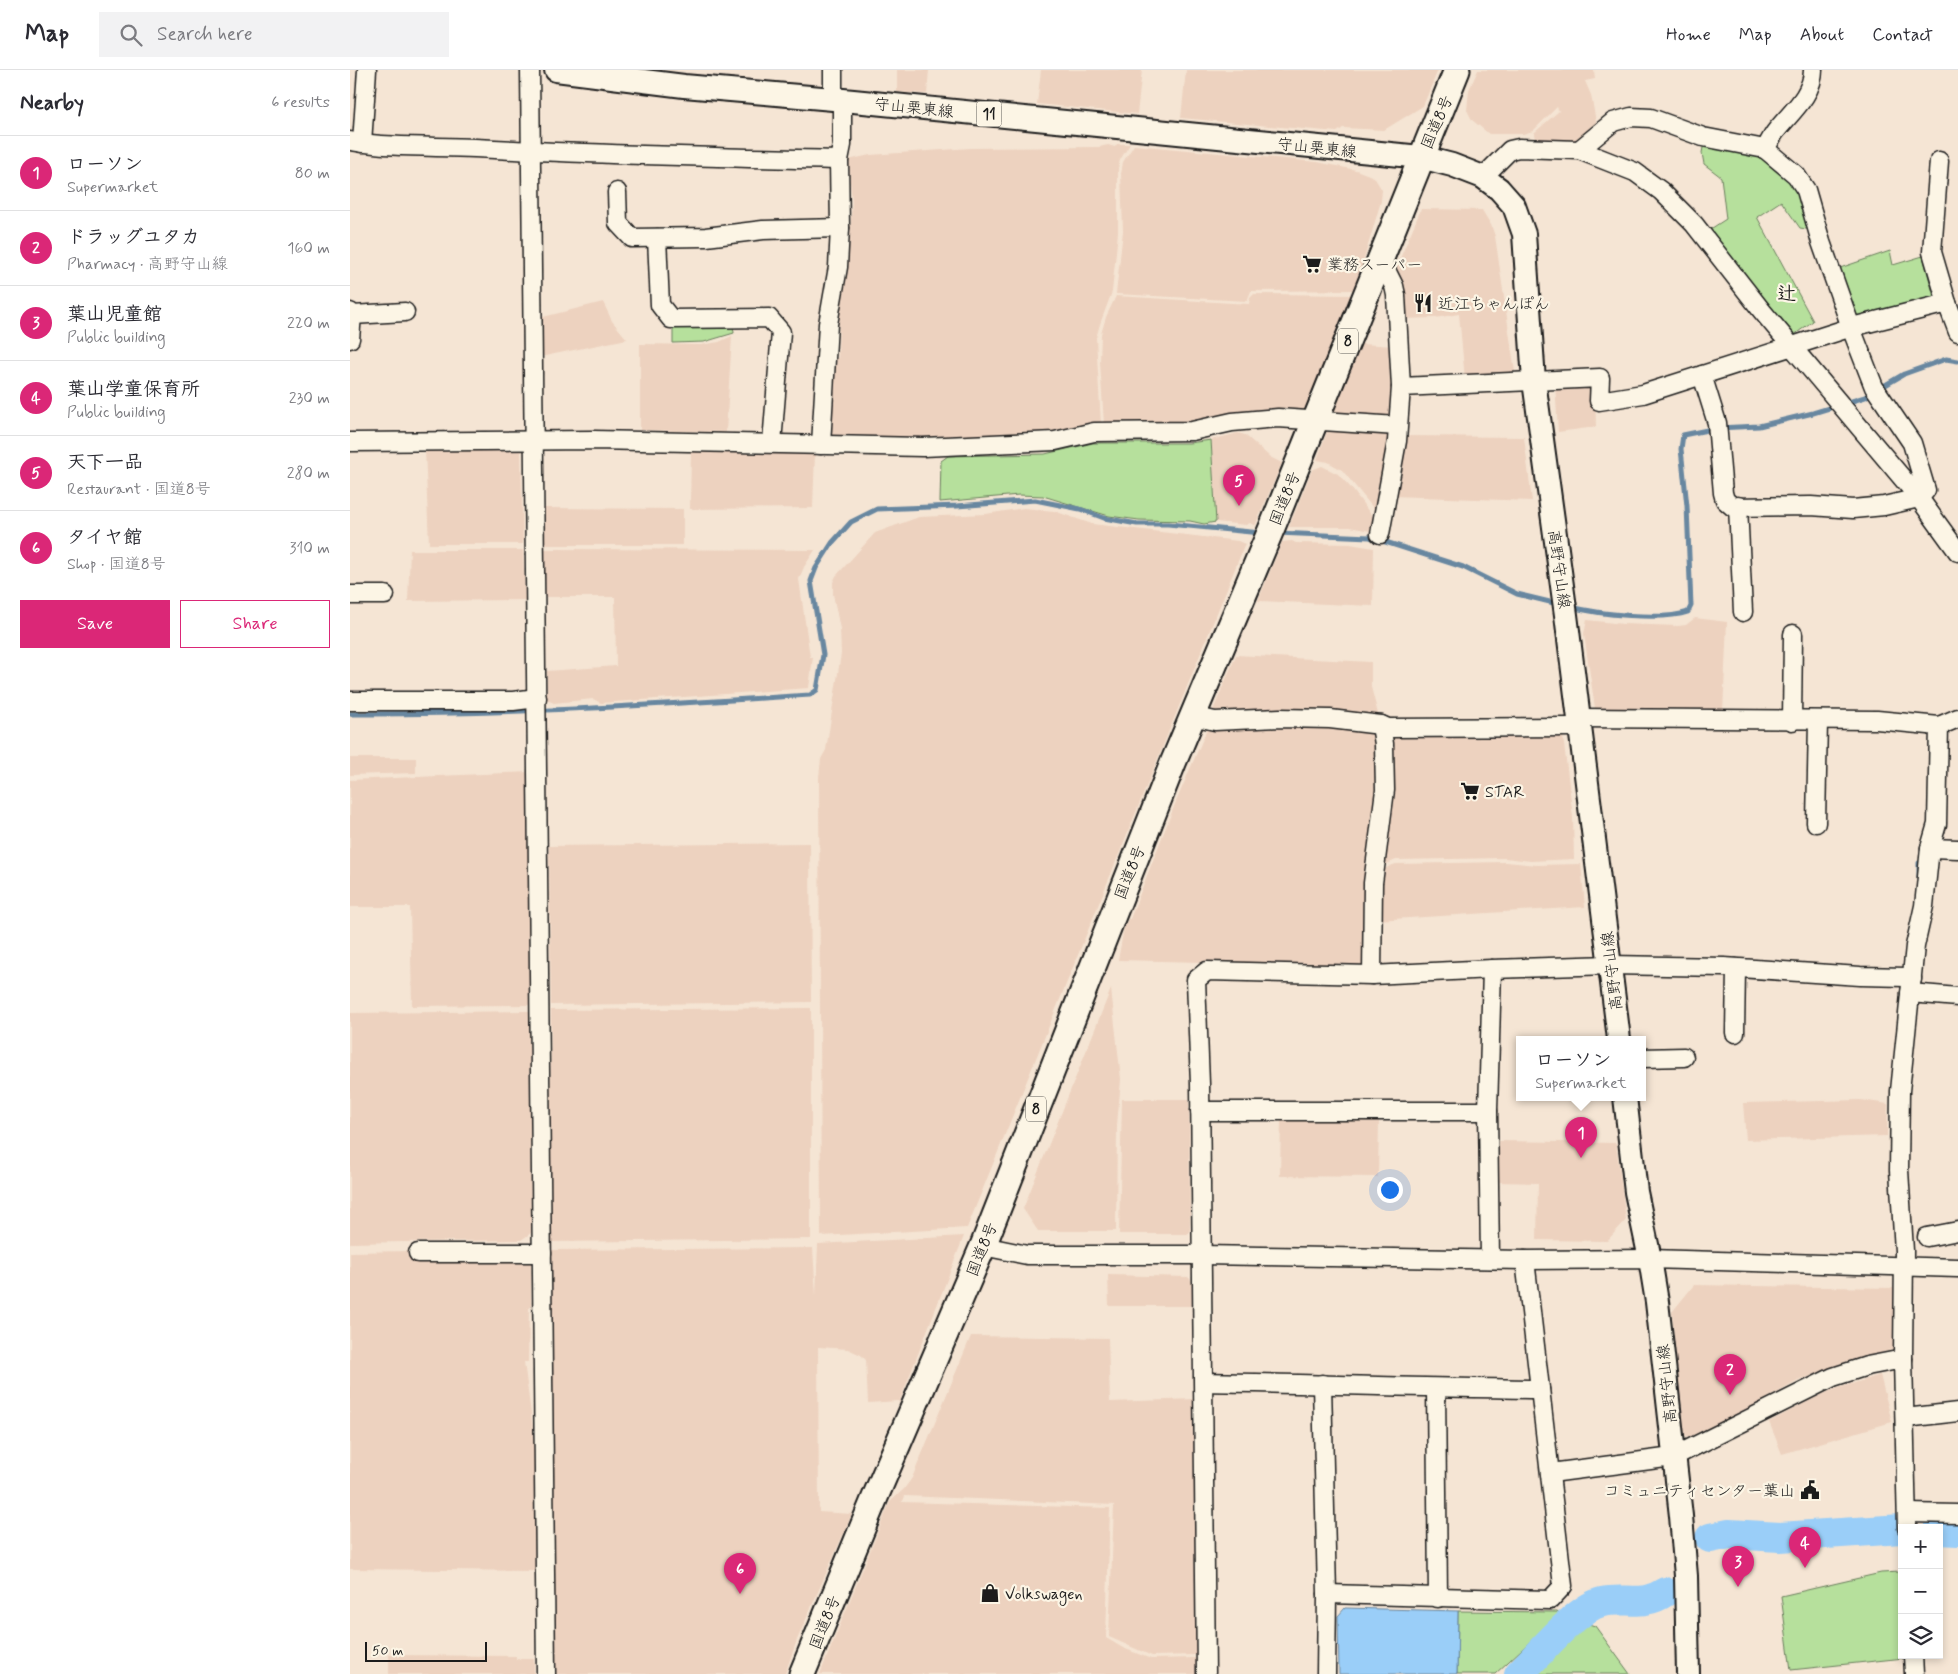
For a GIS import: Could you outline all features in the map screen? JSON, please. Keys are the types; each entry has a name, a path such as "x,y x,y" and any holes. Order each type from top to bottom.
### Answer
{"highway":[{"name":"国道8号","path":"802,1674 876,1495 983,1246 1109,921 1192,716 1269,534 1457,70"}],"main road":[{"name":"守山栗東線","path":"556,70 684,78 837,99 1421,157"},
{"name":"高野守山線","path":"1421,157 1483,177 1499,189 1514,206 1524,234 1534,382 1565,606 1619,1036"},
{"name":"高野守山線","path":"1625,1101 1636,1192 1657,1302 1686,1576 1688,1674"}],"street":[{"path":"367,70 356,142 374,146 434,146 531,152 839,160"},
{"path":"530,70 546,1674"},
{"path":"821,445 828,324 838,268 840,228 839,160 842,145 833,70"},
{"path":"1765,149 1775,132 1810,87 1813,70"},
{"path":"1579,150 1613,122 1631,117 1652,118 1703,137 1765,149 1796,174 1806,190 1821,242 1877,392 1912,444 1926,490 1920,498 1884,506 1853,509 1811,506 1733,507 1725,500 1717,429 1702,375"},
{"path":"1483,177 1510,150 1520,148 1579,150 1635,172 1661,191 1694,224 1762,311 1920,498 1958,552"},
{"path":"1939,161 1932,252 1958,332"},
{"path":"617,192 618,223 632,238 706,237 763,230 840,228"},
{"path":"657,238 660,305 671,318 770,318 781,332 772,443"},
{"path":"1380,534 1392,472 1401,386 1396,295 1394,286 1381,260"},
{"path":"1401,386 1600,378 1599,401 1643,394 1852,327 1947,303"},
{"path":"350,339 351,313 405,312"},
{"path":"350,442 534,440 923,447 1055,441 1094,432 1192,431 1232,422 1278,418 1316,419 1329,422 1397,426"},
{"path":"1738,506 1743,612"},
{"path":"350,595 385,595"},
{"path":"1792,721 1793,634"},
{"path":"350,701 513,701 537,706"},
{"path":"1192,716 1215,721 1280,718 1330,719 1388,728 1580,723 1877,720 1938,726 1958,718"},
{"path":"1816,823 1818,721"},
{"path":"1372,975 1373,882 1385,790 1384,744 1381,726"},
{"path":"1938,726 1937,824 1930,848 1924,906 1915,946 1900,1091 1899,1170 1903,1267 1903,1359 1908,1521 1958,1514"},
{"path":"1930,848 1958,848"},
{"path":"1206,1674 1204,1382 1196,980 1207,970 1372,975 1610,965 1736,968 1906,977 1911,986 1958,997"},
{"path":"1735,1033 1736,968"},
{"path":"1490,1258 1488,1111 1492,969"},
{"path":"1646,1058 1684,1057"},
{"path":"1200,1111 1488,1111"},
{"path":"1927,1237 1958,1231"},
{"path":"983,1246 1027,1255 1201,1255 1526,1260 1650,1259 1958,1268"},
{"path":"418,1253 542,1253"},
{"path":"1327,1594 1550,1600 1563,1586 1526,1260"},
{"path":"1551,1472 1673,1457 1833,1377 1860,1368 1903,1359"},
{"path":"1204,1382 1540,1389"},
{"path":"1322,1384 1327,1594 1326,1674"},
{"path":"1436,1388 1438,1598"},
{"path":"1905,1418 1958,1412"},
{"path":"1913,1659 1914,1674"}],"shaded area":[{"path":"897,70 929,70 927,94 897,92"},
{"path":"1041,70 1142,70 1137,114 1037,104"},
{"path":"1186,70 1438,70 1423,106 1384,130 1343,128 1337,132 1181,118"},
{"path":"1478,70 1594,70 1595,79 1585,81 1591,95 1597,127 1571,143 1535,141 1534,133 1559,111 1557,107 1533,131 1523,134 1489,134 1472,120 1467,110 1469,90"},
{"path":"1117,144 1130,144 1120,160 1118,168 1118,232 1112,292 1096,338 1101,425 1065,433 1022,437 913,438 828,436 831,358 838,358 839,320 850,237 852,202 848,160 870,155 971,148 1099,147 1108,145 1115,147"},
{"path":"1134,145 1317,162 1356,170 1374,177 1382,190 1381,201 1355,290 1251,291 1247,301 1116,294 1123,231 1121,174 1123,162"},
{"path":"1421,209 1482,210 1491,225 1495,236 1515,372 1510,377 1465,380 1459,314 1435,318 1401,319 1396,268"},
{"path":"1254,294 1354,295 1307,413 1190,426 1104,425 1100,362 1101,334 1106,317 1116,296 1249,304 1250,298"},
{"path":"603,302 612,321 627,339 540,357 539,318"},
{"path":"732,336 726,432 640,430 640,344 701,345 719,342"},
{"path":"1361,344 1394,346 1393,422 1331,420"},
{"path":"1555,384 1591,387 1595,390 1596,427 1558,432"},
{"path":"1329,426 1392,429 1378,508 1374,509 1342,470 1328,462 1317,460"},
{"path":"1238,433 1245,435 1270,457 1282,463 1255,526 1250,523 1246,525 1216,522 1211,440"},
{"path":"1403,436 1524,437 1532,501 1392,496"},
{"path":"521,448 523,544 429,544 425,449"},
{"path":"691,450 815,453 813,508 690,509"},
{"path":"1322,466 1338,474 1352,489 1375,520 1375,532 1350,527 1289,527 1312,470"},
{"path":"544,508 683,509 683,545 544,545"},
{"path":"1024,508 1054,511 1092,524 1238,541 1245,544 967,1228 821,1236 819,777 821,759 826,750 841,654 840,629 833,594 833,582 836,576 875,533 919,517 986,514"},
{"path":"1292,541 1296,543 1350,544 1374,548 1373,606 1258,601 1282,542"},
{"path":"544,549 815,550 799,579 810,657 813,657 809,688 601,703 593,699 554,703 547,700 547,671 616,666 615,597 545,597"},
{"path":"410,550 523,550 525,600 408,601"},
{"path":"1695,618 1727,622 1723,712 1595,708 1584,634 1587,620 1623,624 1678,626 1686,625"},
{"path":"1236,655 1371,662 1371,687 1378,714 1375,717 1211,715"},
{"name":"STAR","path":"1561,720 1573,817 1574,859 1531,861 1505,858 1396,860 1380,867 1388,721"},
{"path":"1254,723 1372,728 1380,742 1369,966 1118,960 1124,928 1128,919 1130,919 1175,804 1208,727"},
{"path":"350,758 416,758 416,773 350,775"},
{"path":"529,772 529,1005 412,1006 410,907 350,907 350,780"},
{"path":"810,843 811,1002 551,1005 549,846"},
{"path":"1506,862 1536,865 1581,864 1585,907 1377,920 1383,870 1390,866 1396,864"},
{"path":"1111,989 1121,1079 1117,1125 1116,1231 1038,1231 1023,1209"},
{"path":"811,1008 811,1239 550,1242 551,1010"},
{"path":"529,1011 531,1233 521,1240 350,1243 350,1013"},
{"path":"1122,1099 1189,1099 1190,1232 1187,1234 1119,1234"},
{"path":"1861,1100 1888,1104 1887,1136 1746,1140 1743,1103"},
{"path":"1281,1118 1379,1120 1378,1177 1280,1176"},
{"path":"1496,1141 1616,1143 1626,1220 1607,1241 1537,1240 1538,1183 1495,1182"},
{"path":"964,1236 899,1403 898,1401 868,1403 866,1360 861,1355 848,1349 818,1347 819,1512 852,1514 797,1640 785,1674 555,1674 551,1250 813,1248 816,1296 818,1244"},
{"path":"411,1251 531,1260 528,1362 524,1362 534,1436 535,1571 350,1569 350,1252"},
{"path":"1108,1275 1188,1277 1193,1282 1193,1306 1109,1306"},
{"path":"1694,1285 1894,1288 1896,1349 1848,1361 1798,1381 1735,1416 1689,1437 1682,1434 1672,1312"},
{"path":"971,1336 1108,1338 1110,1402 1195,1399 1196,1655 1152,1656 1109,1637 1114,1505 905,1496 901,1502 1110,1508 1106,1638 1123,1648 1151,1659 1196,1658 1197,1674 820,1674 890,1502 904,1489 912,1478"},
{"path":"1880,1375 1892,1422 1782,1454 1769,1422 1832,1390"},
{"path":"389,1655 516,1656 516,1659 534,1659 534,1674 389,1674"}],"green space":[{"path":"1704,142 1760,155 1782,169 1804,197 1812,230 1800,228 1781,201 1757,217 1813,321 1794,335 1709,230 1726,219 1721,177 1704,164 1702,153"},
{"path":"1890,251 1893,265 1923,256 1935,301 1864,319 1853,315 1837,269"},
{"path":"673,325 733,325 734,333 704,342 673,343"},
{"path":"1211,440 1216,522 1204,524 1190,521 1139,520 1109,516 1043,496 1019,495 940,502 941,461 948,456 1045,454 1093,443 1189,443"},
{"path":"1898,1572 1898,1659 1791,1670 1781,1596 1881,1573"},
{"path":"1458,1611 1557,1612 1560,1614 1495,1674 1457,1674"},
{"path":"1582,1622 1595,1626 1630,1674 1531,1674"}],"water":[{"path":"1345,1608 1458,1611 1457,1674 1339,1674 1338,1616"}],"waterway":[{"path":"1571,607 1613,614 1647,616 1677,615 1688,612 1691,606 1687,506 1681,449 1683,435 1717,428 1759,426 1813,413 1865,397 1904,374 1946,359 1958,361"},
{"path":"350,714 523,711 810,695 817,690 823,655 811,581 816,568 832,543 851,522 877,509 957,506 1035,500 1080,509 1104,518 1137,524 1168,524 1261,533"},
{"path":"1277,533 1370,537 1463,567 1517,594 1558,604"},
{"path":"1919,863 1919,877"},
{"path":"1710,1538 1729,1534 1780,1537 1898,1529"},
{"path":"1943,1530 1958,1531"},
{"path":"1519,1674 1570,1622 1592,1606 1610,1601 1650,1599 1665,1592"}],"place":[{"name":"業務スーパー","path":"1312,264"},
{"name":"近江ちゃんぽん","path":"1423,303"},
{"name":"天下一品","path":"1239,506"},
{"name":"STAR","path":"1470,791"},
{"name":"ローソン","path":"1581,1158"},
{"name":"ドラッグユタカ","path":"1730,1395"},
{"name":"コミュニティセンター葉山","path":"1810,1490"},
{"name":"葉山学童保育所","path":"1805,1568"},
{"name":"葉山児童館","path":"1738,1587"},
{"name":"Volkswagen","path":"990,1593"},
{"name":"タイヤ館","path":"740,1594"}],"district":[{"name":"辻","path":"1787,293"}]}
